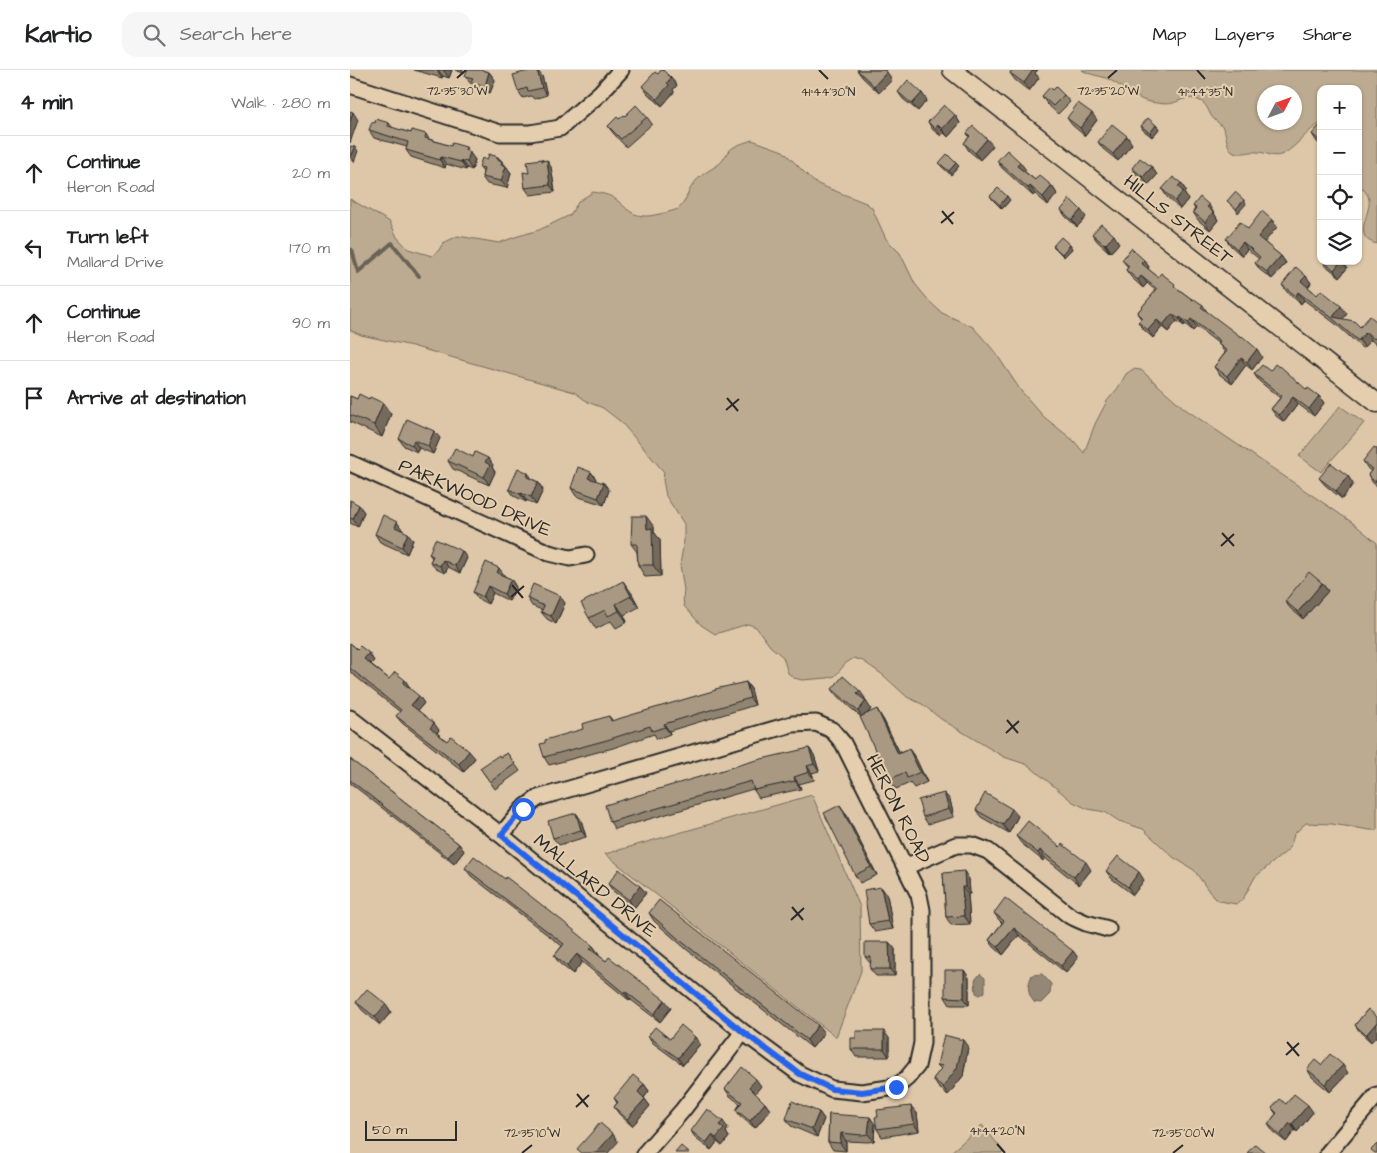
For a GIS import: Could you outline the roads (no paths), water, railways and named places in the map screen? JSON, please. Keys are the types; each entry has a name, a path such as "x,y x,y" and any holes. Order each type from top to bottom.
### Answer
{"street":[{"path":"351,85 500,133 530,133 560,128 600,93 621,70"},
{"name":"HILLS STREET","path":"952,70 1377,402"},
{"name":"PARKWOOD DRIVE","path":"350,463 549,553 570,558 586,555"},
{"name":"MALLARD DRIVE","path":"350,718 501,835 743,1032"},
{"name":"HERON ROAD","path":"501,835 523,809 538,798 792,724 816,723 832,730 843,743 919,895 922,910 922,1043 917,1066 908,1078 896,1087 862,1092 832,1089 800,1074 743,1032"},
{"path":"905,867 956,845 972,845 988,851 1070,916 1086,923 1108,928"},
{"path":"646,1153 682,1112 743,1032"},
{"path":"1328,1153 1377,1094"}],"waterway":[{"path":"350,249 352,250 358,272 392,243 419,276"}]}
